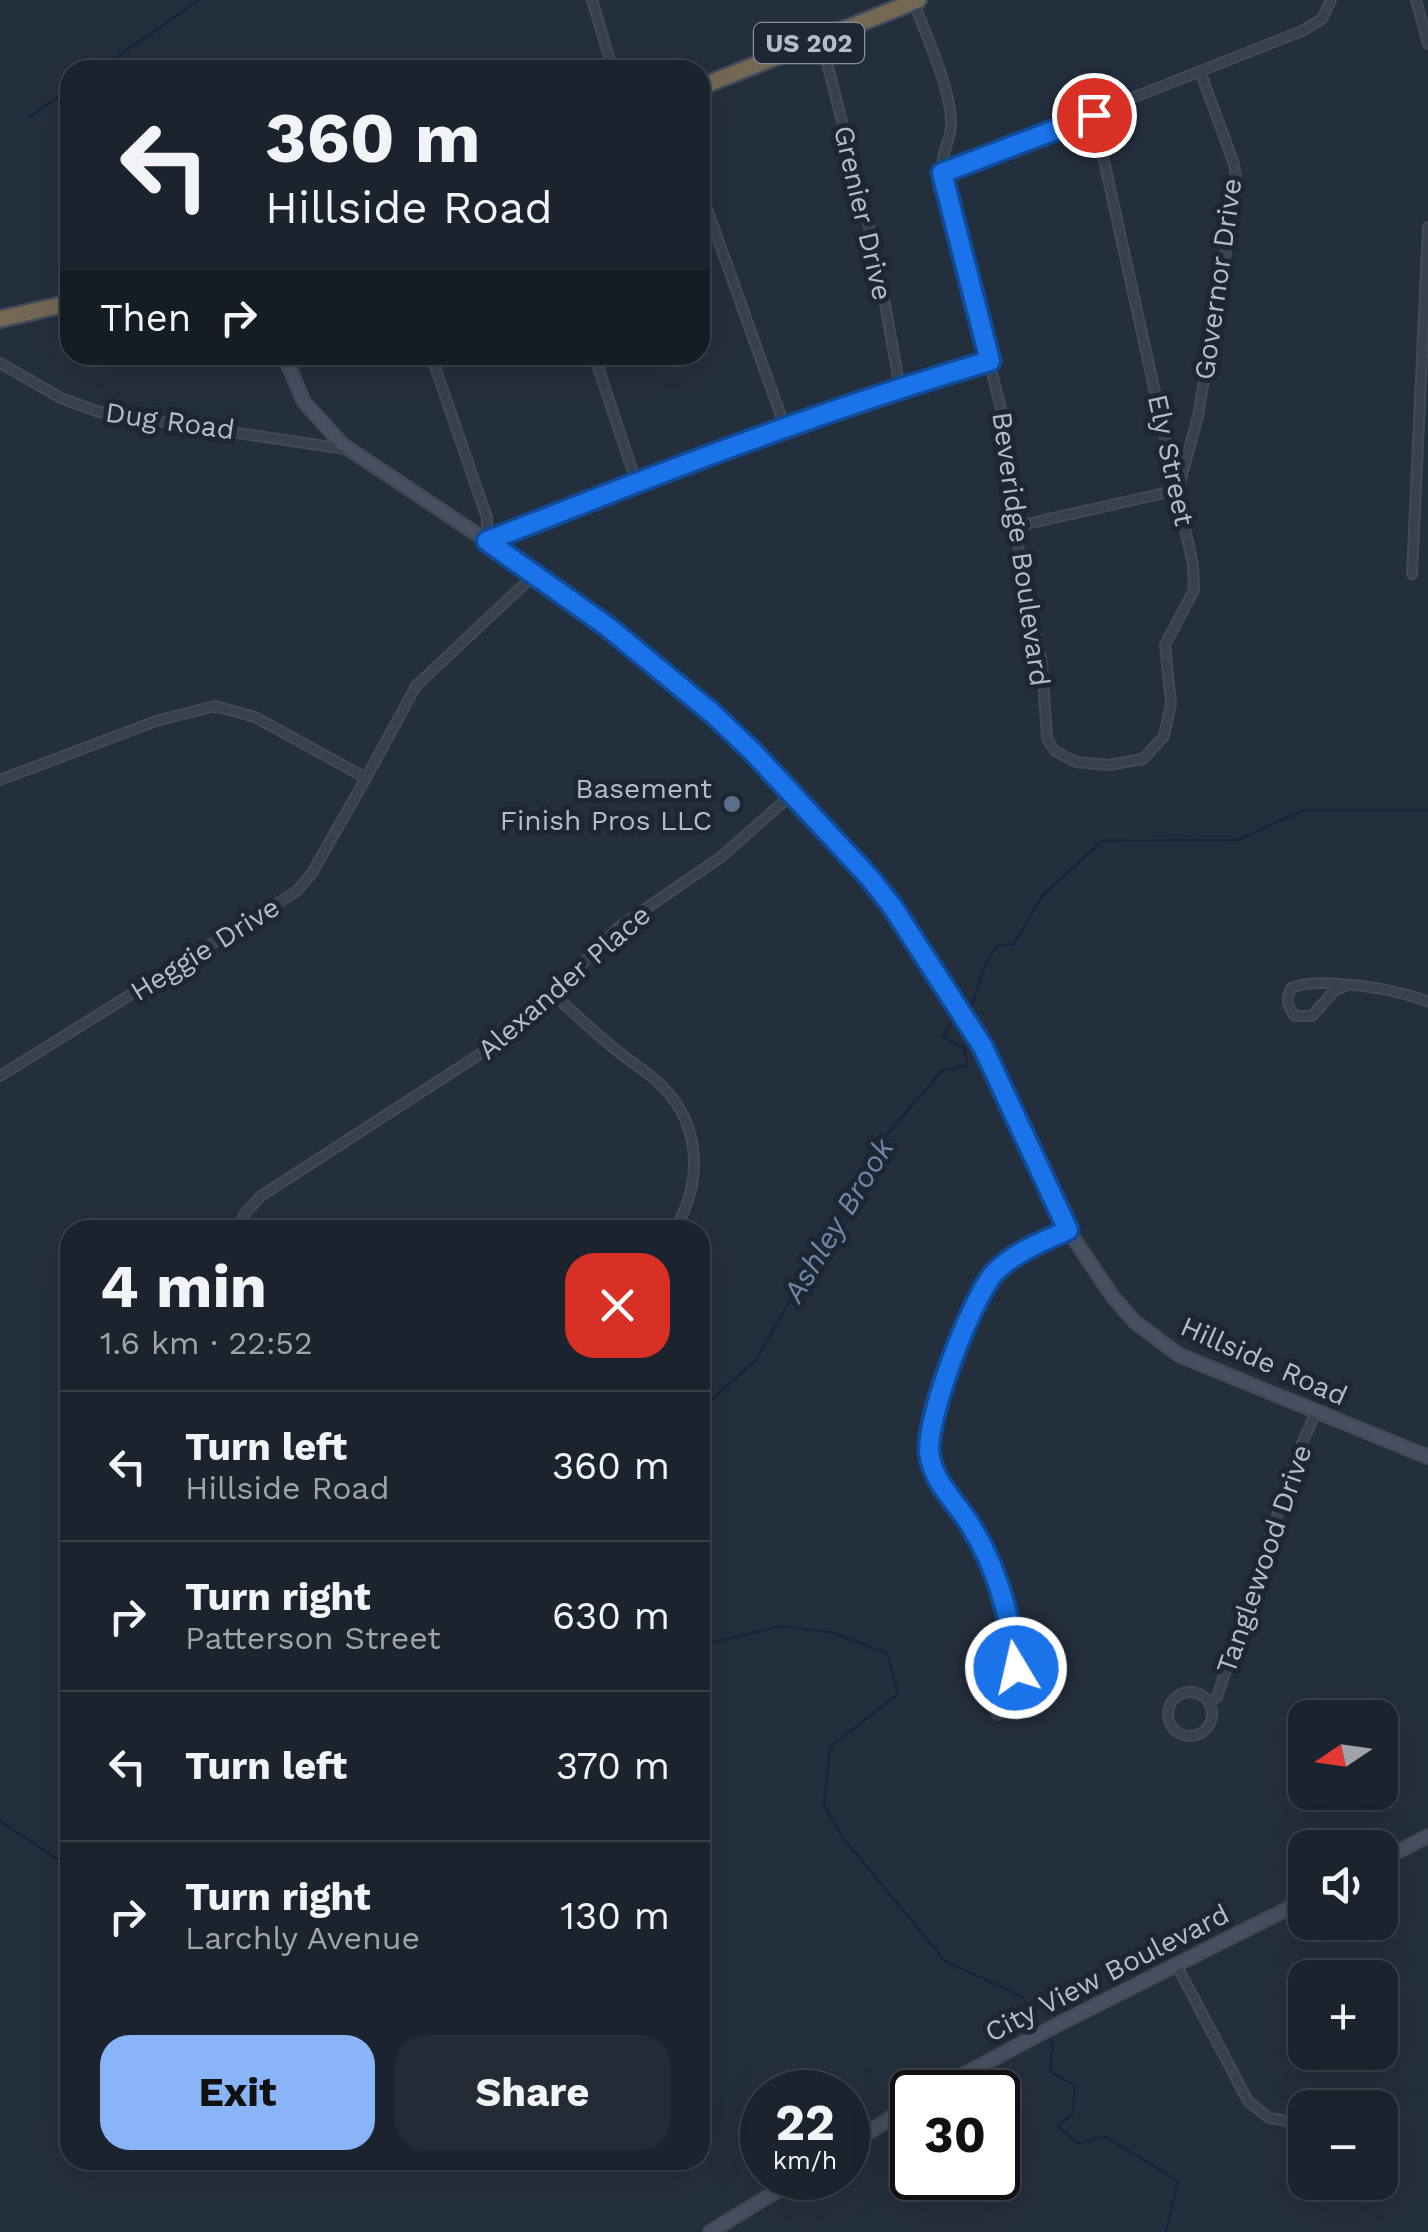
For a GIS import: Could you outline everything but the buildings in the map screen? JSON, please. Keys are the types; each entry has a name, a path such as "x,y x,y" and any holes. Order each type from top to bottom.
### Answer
{"highway":[{"name":"US 202","path":"710,84 916,1"},
{"path":"0,319 60,304"}],"street":[{"path":"592,0 610,60"},
{"path":"942,173 1309,28 1322,19 1331,0"},
{"path":"1416,0 1428,44"},
{"name":"Beveridge Boulevard","path":"916,1 951,120 942,173 1006,438 1014,527 1042,664 1047,739 1056,752 1067,758 1108,765"},
{"name":"Grenier Drive","path":"821,38 877,259 900,388"},
{"name":"Governor Drive","path":"1178,490 1198,416 1236,186 1234,164 1200,71"},
{"name":"Ely Street","path":"1094,115 1178,490 1194,590 1165,645 1171,704 1164,736 1143,760 1108,765"},
{"path":"710,217 786,430"},
{"path":"1412,574 1428,227"},
{"path":"434,365 487,518 487,541 636,481 900,388 990,361"},
{"name":"Dug Road","path":"0,363 61,398 117,416 350,450"},
{"name":"Hillside Road","path":"288,365 304,402 328,432 646,657 752,751 840,844 892,906 974,1031 1068,1230 1113,1297 1135,1322 1179,1354 1428,1457"},
{"path":"597,365 636,481"},
{"path":"1014,527 1178,490"},
{"name":"Heggie Drive","path":"0,1076 298,891 312,873 416,686 534,575"},
{"path":"0,780 156,721 215,706 255,717 366,778"},
{"name":"Alexander Place","path":"242,1220 261,1196 490,1050 521,1026 619,927 721,858 792,795"},
{"path":"1345,986 1334,991 1312,1016 1296,1016 1288,1007 1290,988 1303,983 1345,986 1406,994 1428,1002"},
{"path":"552,994 661,1085 683,1114 692,1138 694,1172 687,1206 679,1220"},
{"path":"997,1716 1014,1692 1016,1676 1006,1606 970,1525 937,1480 930,1458 929,1432 973,1310 992,1276 1018,1254 1068,1230"},
{"name":"Tanglewood Drive","path":"1209,1702 1217,1697 1296,1456 1316,1412"},
{"name":"Tanglewood Drive","path":"1198,1693 1209,1702 1212,1716 1206,1730 1193,1736 1173,1729 1168,1715 1176,1696 1198,1693"},
{"path":"1398,1852 1428,1836"},
{"name":"City View Boulevard","path":"973,2070 1288,1909"},
{"path":"1177,1966 1251,2106 1269,2118 1288,2121"},
{"path":"710,2232 762,2200"}],"waterway":[{"path":"112,60 199,0"},
{"path":"29,117 60,96"},
{"name":"Ashley Brook","path":"971,1008 984,967 997,945 1013,945 1043,895 1102,841 1237,840 1304,810 1428,810"},
{"name":"Ashley Brook","path":"710,1401 756,1360 882,1140 943,1070 968,1066 964,1048 943,1037 954,1019"},
{"path":"710,1643 783,1626 834,1633 888,1654 898,1694 830,1747 824,1805 843,1838 945,1961 1023,1997 1039,2028"},
{"path":"0,1821 60,1861"},
{"path":"1048,2038 1053,2043 1050,2071 1075,2086 1073,2113 1058,2127 1079,2144 1104,2136 1178,2181 1166,2232"}],"place":[{"name":"Basement Finish Pros LLC","path":"732,804"}],"route":[{"path":"1016,1668 1006,1606 997,1580 970,1525 937,1480 928,1448 934,1413 984,1287 1009,1260 1068,1230 993,1066 892,906 752,751 646,657 487,541 697,459 990,361 942,173 1094,115"}]}
